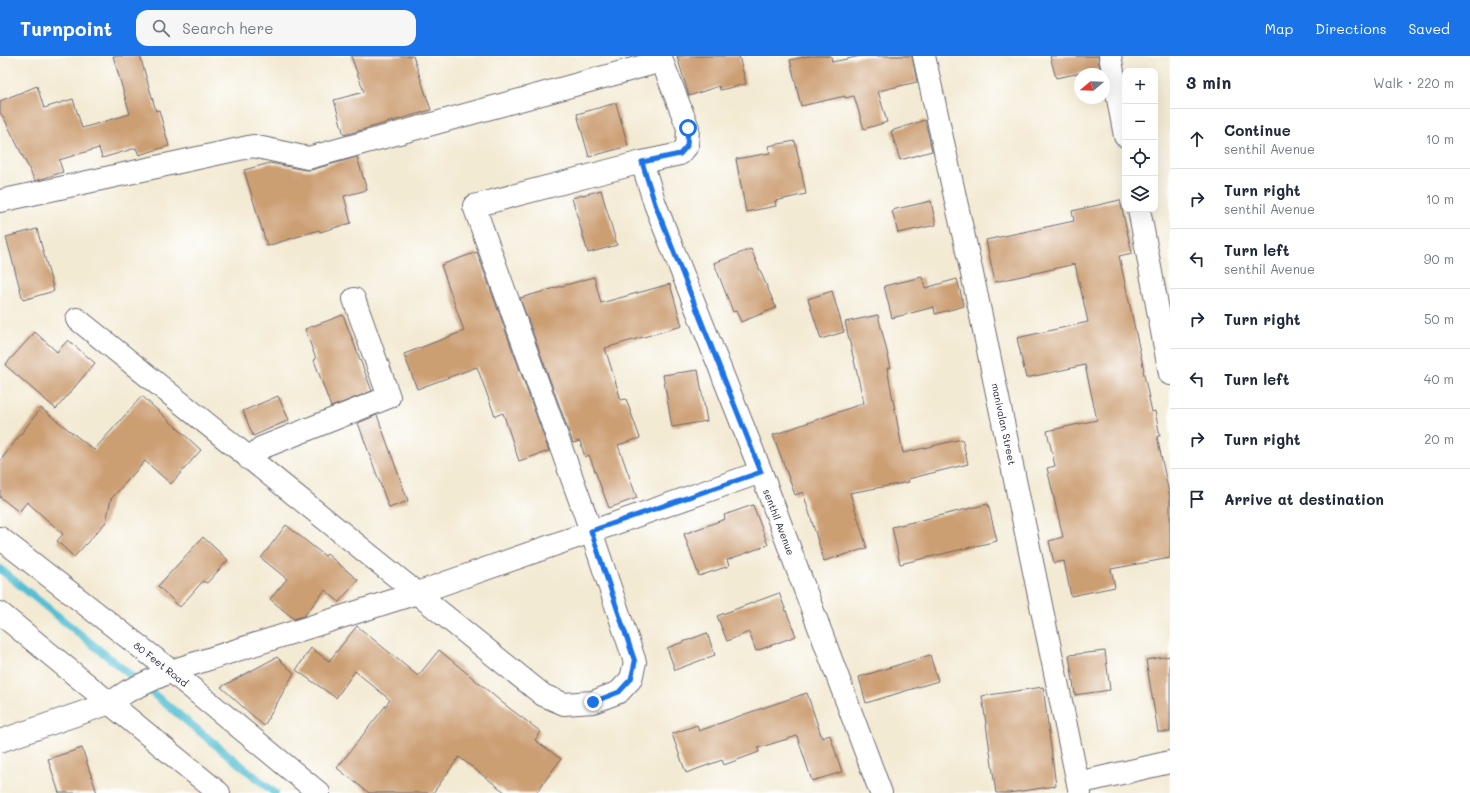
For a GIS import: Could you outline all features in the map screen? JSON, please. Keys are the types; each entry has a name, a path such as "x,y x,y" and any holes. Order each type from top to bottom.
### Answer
{"street":[{"name":"manivalan Street","path":"924,56 976,292 1079,788"},
{"path":"1110,56 1122,120"},
{"path":"0,201 253,146 308,158 661,58 688,128 687,146 680,154 642,162 474,206 591,531 635,662 631,679 619,692 593,702 564,704 543,695 77,319"},
{"name":"senthil Avenue","path":"642,162 655,204 761,472 881,793"},
{"path":"1140,212 1170,374"},
{"path":"249,459 262,448 389,397 354,299"},
{"path":"0,741 110,703 128,691 164,674 417,593 761,472"},
{"name":"80 Feet Road","path":"0,538 164,674 319,793"},
{"path":"0,613 219,793"},
{"path":"1079,788 1170,762"}],"building":[{"path":"113,56 140,56 156,111 159,110 169,146 139,155 136,148 102,158 99,148 59,160 63,172 35,181 4,118 0,113 0,101 37,86 44,108 73,99 82,128 130,114"},
{"path":"351,56 413,56 431,110 344,135 334,100 364,92"},
{"path":"677,56 739,56 746,84 720,90 719,86 689,96"},
{"path":"808,56 831,56 832,62 861,56 912,56 917,82 878,91 887,122 864,129 854,96 845,98 845,96 801,106 790,60"},
{"path":"1050,56 1098,56 1100,68 1074,68 1074,74 1056,78"},
{"path":"616,103 628,146 589,157 577,114"},
{"path":"925,120 932,151 900,160 891,131"},
{"path":"795,141 806,194 775,201 776,206 746,212 736,159 770,153 768,146"},
{"path":"357,157 367,190 344,196 351,223 320,232 319,230 267,246 244,170 270,163 311,170"},
{"path":"601,190 617,245 588,253 572,198"},
{"path":"1120,200 1132,253 1119,256 1152,412 1155,411 1160,436 1157,436 1170,498 1170,558 1111,569 1115,587 1071,596 1064,561 1054,563 1049,541 1063,537 1047,468 1055,466 1047,431 1097,420 1085,365 1026,378 1017,338 1088,322 1075,264 995,282 986,240 1074,221 1072,211"},
{"path":"931,201 936,225 898,233 892,210"},
{"path":"37,229 54,291 23,300 6,237"},
{"path":"751,249 776,308 741,322 736,311 733,312 714,263"},
{"path":"477,252 549,451 519,461 503,413 495,416 477,367 417,389 404,354 464,331 441,265"},
{"path":"594,277 601,303 670,284 682,326 605,348 621,400 626,399 640,438 618,445 637,498 609,508 589,455 585,457 580,441 573,443 520,298"},
{"path":"922,277 925,288 957,279 964,306 935,314 934,307 892,318 884,286"},
{"path":"832,291 844,332 821,339 808,299"},
{"path":"343,315 372,391 331,407 314,360 316,359 305,329"},
{"path":"878,315 891,368 887,368 903,453 962,439 968,464 908,479 909,482 850,493 867,548 824,561 803,492 795,495 773,435 864,403 845,322"},
{"path":"35,332 57,352 68,340 95,363 56,409 5,365"},
{"path":"698,370 707,421 672,427 663,375"},
{"path":"142,396 201,450 171,484 145,461 111,499 106,522 74,557 57,541 63,534 27,502 19,512 0,497 0,461 41,408 94,450"},
{"path":"278,396 289,420 253,436 243,411"},
{"path":"377,415 408,501 389,508 358,423"},
{"path":"988,504 997,541 900,564 892,527"},
{"path":"753,505 768,545 727,560 729,566 699,576 684,534 725,519 724,515"},
{"path":"286,525 325,556 327,554 358,580 339,602 325,590 304,616 294,619 270,599 287,579 261,558"},
{"path":"203,537 228,560 207,583 203,581 180,607 158,586"},
{"path":"779,593 796,636 756,651 749,632 727,641 717,616"},
{"path":"357,626 418,676 439,650 504,704 541,732 535,740 561,759 536,793 506,793 459,757 433,793 369,793 337,768 390,700 355,671 336,698 296,670 311,648 329,661"},
{"path":"707,633 715,655 675,670 667,648"},
{"path":"1105,651 1110,690 1075,695 1069,655"},
{"path":"930,655 938,681 866,703 859,677"},
{"path":"1170,656 1170,732 1158,732 1146,660"},
{"path":"277,657 294,673 264,726 221,687"},
{"path":"1043,687 1056,786 1009,793 996,793 982,696"},
{"path":"807,693 822,738 830,735 842,772 812,781 797,736 758,748 759,752 724,765 722,760 686,773 672,734 697,725 699,731"},
{"path":"82,748 97,793 59,793 48,759"}],"waterway":[{"path":"0,569 275,793"}],"route":[{"path":"593,702 619,692 631,679 635,662 591,531 761,472 655,204 642,162 680,154 687,146 688,128"}]}
